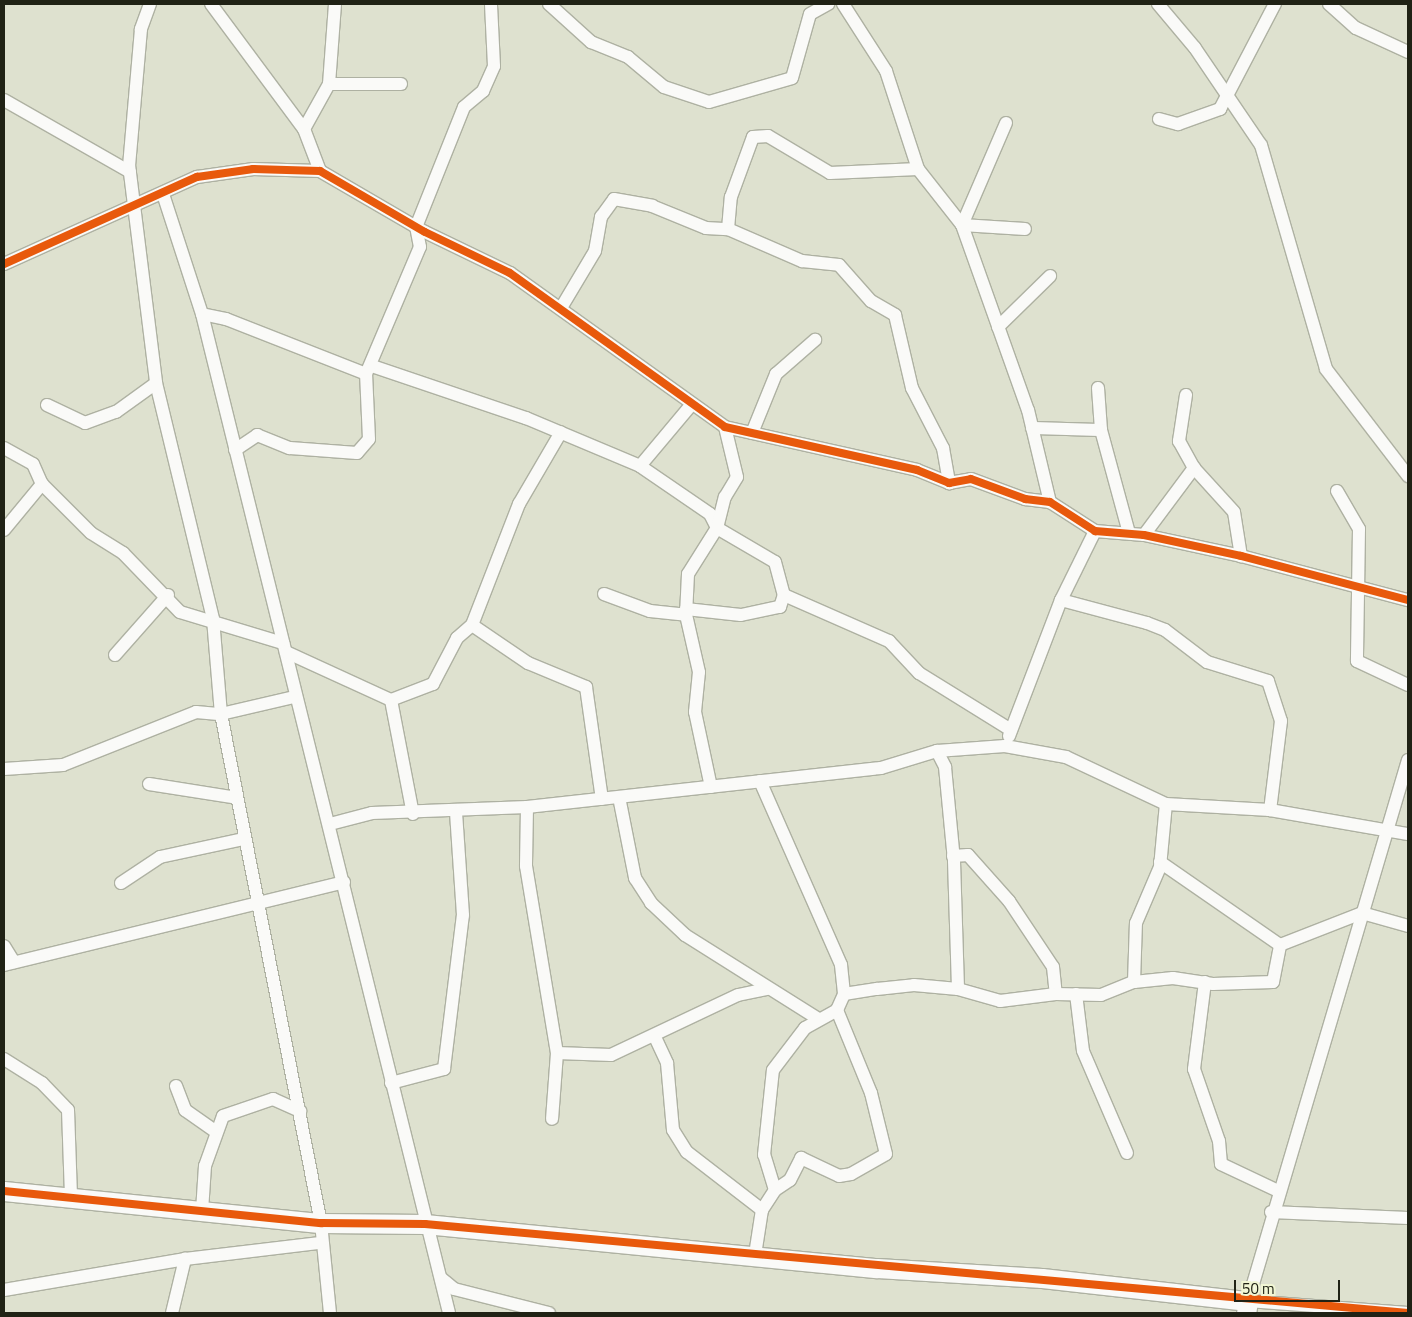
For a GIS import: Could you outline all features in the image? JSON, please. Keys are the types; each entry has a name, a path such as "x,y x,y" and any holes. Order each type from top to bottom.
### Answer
{"street":[{"path":"150,4 141,28 130,172 156,383 213,619 221,714 238,798 256,905 300,1111 321,1223 320,1243 330,1313"},
{"path":"211,4 304,129 320,171"},
{"path":"304,129 329,84 335,4"},
{"path":"235,450 257,435 290,448 357,453 369,439 369,370 420,247 416,227 464,107 483,91 494,66 491,4"},
{"path":"549,4 591,42 628,57 664,87 709,102 769,89 792,78 810,14 828,4"},
{"path":"843,4 886,71 911,135 918,169 962,225 1032,428 1050,502"},
{"path":"1158,4 1195,48 1262,145 1275,178 1326,369 1408,476"},
{"path":"1159,119 1178,124 1220,109 1228,98 1275,4"},
{"path":"1329,4 1356,28 1408,52"},
{"path":"329,84 401,84"},
{"path":"4,100 130,172"},
{"path":"962,225 1006,124"},
{"path":"728,229 731,197 753,137 768,136 830,174 918,169"},
{"path":"4,264 135,207 197,177 253,169 320,171 416,227 510,273 725,427 917,470 949,483 971,479 1025,498 1050,502 1095,531 1144,535 1241,556 1357,590 1408,600"},
{"path":"163,194 202,314 285,648 294,696 330,824 425,1224 449,1313"},
{"path":"561,308 595,252 601,217 614,199 652,206 706,228 728,229 802,261 838,265 870,301 895,315 912,388 943,448 949,483"},
{"path":"962,225 1025,229"},
{"path":"998,327 1050,276"},
{"path":"202,314 226,319 369,370 390,368 560,432 640,466 710,514 717,528 775,562 784,595 780,607 742,615 650,612 604,594"},
{"path":"752,433 776,374 815,340"},
{"path":"47,405 85,423 116,412 156,383"},
{"path":"1098,388 1101,430 1129,533"},
{"path":"1186,394 1179,441 1194,468 1234,512 1241,556"},
{"path":"640,466 692,404"},
{"path":"711,786 696,712 699,672 686,612 688,574 717,528 738,466 725,427"},
{"path":"1032,428 1101,430"},
{"path":"4,448 33,464 42,484 91,533 123,553 168,595 180,612 213,619 285,648 391,700 433,684 458,638 472,625 519,504 560,432"},
{"path":"1144,535 1194,468"},
{"path":"4,530 42,484"},
{"path":"1337,490 1359,528 1357,661 1408,686"},
{"path":"1005,746 1061,600 1095,531"},
{"path":"115,655 168,595"},
{"path":"784,595 889,641 919,673 1011,730"},
{"path":"1061,600 1147,623 1165,630 1207,662 1268,681 1281,721 1270,810"},
{"path":"472,625 528,663 586,687 602,799"},
{"path":"4,769 63,765 196,712 221,714 294,696"},
{"path":"391,700 413,814"},
{"path":"330,824 372,814 413,814 527,807 881,768 937,751 1005,746 1066,757 1166,804 1270,810 1390,833 1408,834"},
{"path":"937,751 946,767 954,856 958,989"},
{"path":"1247,1307 1271,1212 1362,913 1390,833 1408,760"},
{"path":"760,781 841,965 844,994 837,1010 817,1018 773,1070 764,1156 775,1190"},
{"path":"149,784 238,798"},
{"path":"619,797 635,878 651,903 685,935 767,989 817,1018"},
{"path":"1134,982 1136,923 1160,862 1166,804"},
{"path":"527,807 526,866 557,1053 552,1119"},
{"path":"391,1083 444,1068 462,915 456,811"},
{"path":"120,883 160,857 244,839"},
{"path":"954,856 968,856 1009,901 1053,967 1056,994"},
{"path":"1160,862 1280,945"},
{"path":"4,946 9,964 344,882"},
{"path":"1280,945 1362,913 1408,926"},
{"path":"844,994 914,985 958,989 1000,1001 1056,994 1102,995 1134,982 1173,978 1205,982 1273,982 1280,945"},
{"path":"1205,982 1194,1069 1219,1141 1221,1164 1278,1191"},
{"path":"557,1053 611,1055 655,1037 738,995 767,989"},
{"path":"1076,994 1083,1051 1127,1153"},
{"path":"755,1255 762,1210 775,1190 790,1180 801,1158 839,1176 851,1174 886,1154 871,1093 837,1010"},
{"path":"655,1037 667,1063 673,1130 687,1152 762,1210"},
{"path":"4,1059 42,1083 68,1110 71,1198"},
{"path":"176,1086 185,1110 215,1131"},
{"path":"202,1211 205,1166 215,1131 223,1116 273,1099 300,1111"},
{"path":"4,1191 321,1223 425,1224 755,1255 1247,1307 1408,1313"},
{"path":"1271,1212 1408,1218"},
{"path":"4,1290 184,1259 320,1243"},
{"path":"172,1313 184,1259"},
{"path":"441,1278 454,1289 549,1313"}],"cycle path":[{"path":"4,264 197,177 253,169 320,171 425,232 510,273 725,427 917,470 949,483 971,479 1025,499 1050,502 1095,531 1144,535 1241,556 1408,600"},
{"path":"4,1191 321,1223 425,1224 1408,1313"}]}
